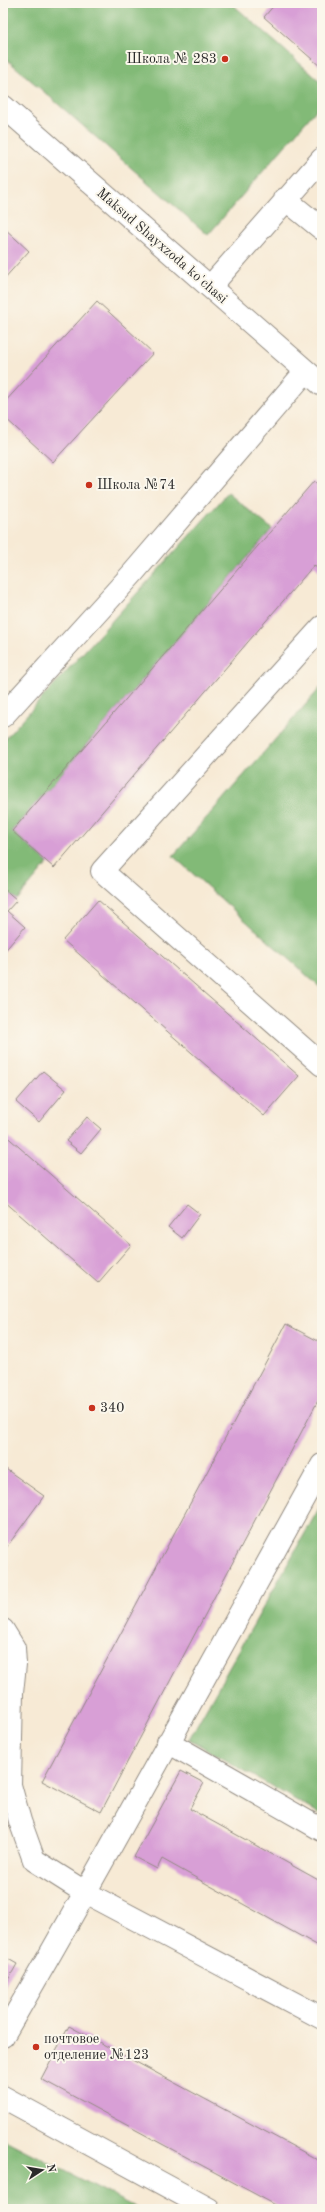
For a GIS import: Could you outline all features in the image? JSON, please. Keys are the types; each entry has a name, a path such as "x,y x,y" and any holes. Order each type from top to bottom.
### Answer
{"street":[{"name":"Maksud Shayxzoda ko'chasi","path":"3,106 322,385"},
{"path":"210,287 285,199 322,159"},
{"path":"285,199 322,229"},
{"path":"3,716 133,572 306,371"},
{"path":"322,627 102,871 322,1065"},
{"path":"3,2036 86,1893 322,1465"},
{"path":"3,1630 14,1648 16,1664 12,1693 10,1785 11,1819 34,1860 86,1893 322,2018"},
{"path":"168,1742 322,1830"},
{"path":"3,2097 209,2209"}],"green space":[{"path":"3,3 231,3 322,83 322,103 208,235 3,56"},
{"path":"228,493 272,529 12,831 48,863 17,900 3,888 3,741"},
{"path":"322,686 322,989 173,856"},
{"path":"322,1503 322,1815 189,1739"},
{"path":"3,2139 139,2209 3,2209"}],"building":[{"path":"276,3 322,3 321,67 264,17"},
{"path":"3,227 29,251 3,280"},
{"path":"97,301 153,353 53,462 3,416 3,404"},
{"path":"314,481 322,488 322,570 320,572 314,565 54,868 12,831"},
{"path":"3,888 17,900 7,911 25,927 3,953"},
{"path":"98,900 299,1076 264,1116 63,940"},
{"path":"43,1071 66,1090 39,1122 16,1102"},
{"path":"87,1117 101,1129 81,1153 66,1141"},
{"path":"3,1133 131,1245 98,1283 3,1200"},
{"path":"187,1204 200,1214 182,1238 168,1227"},
{"path":"286,1324 322,1343 322,1393 101,1812 42,1781"},
{"path":"3,1467 44,1496 3,1552"},
{"path":"181,1771 204,1783 190,1809 322,1882 322,1948 162,1859 157,1869 134,1857"},
{"path":"3,1956 17,1964 3,1989"},
{"path":"69,2026 322,2162 322,2209 283,2209 41,2079"}],"place":[{"name":"Школа № 283","path":"225,59"},
{"name":"Школа №74","path":"89,485"},
{"name":"340","path":"92,1408"},
{"name":"почтовое отделение №123","path":"36,2047"}]}
